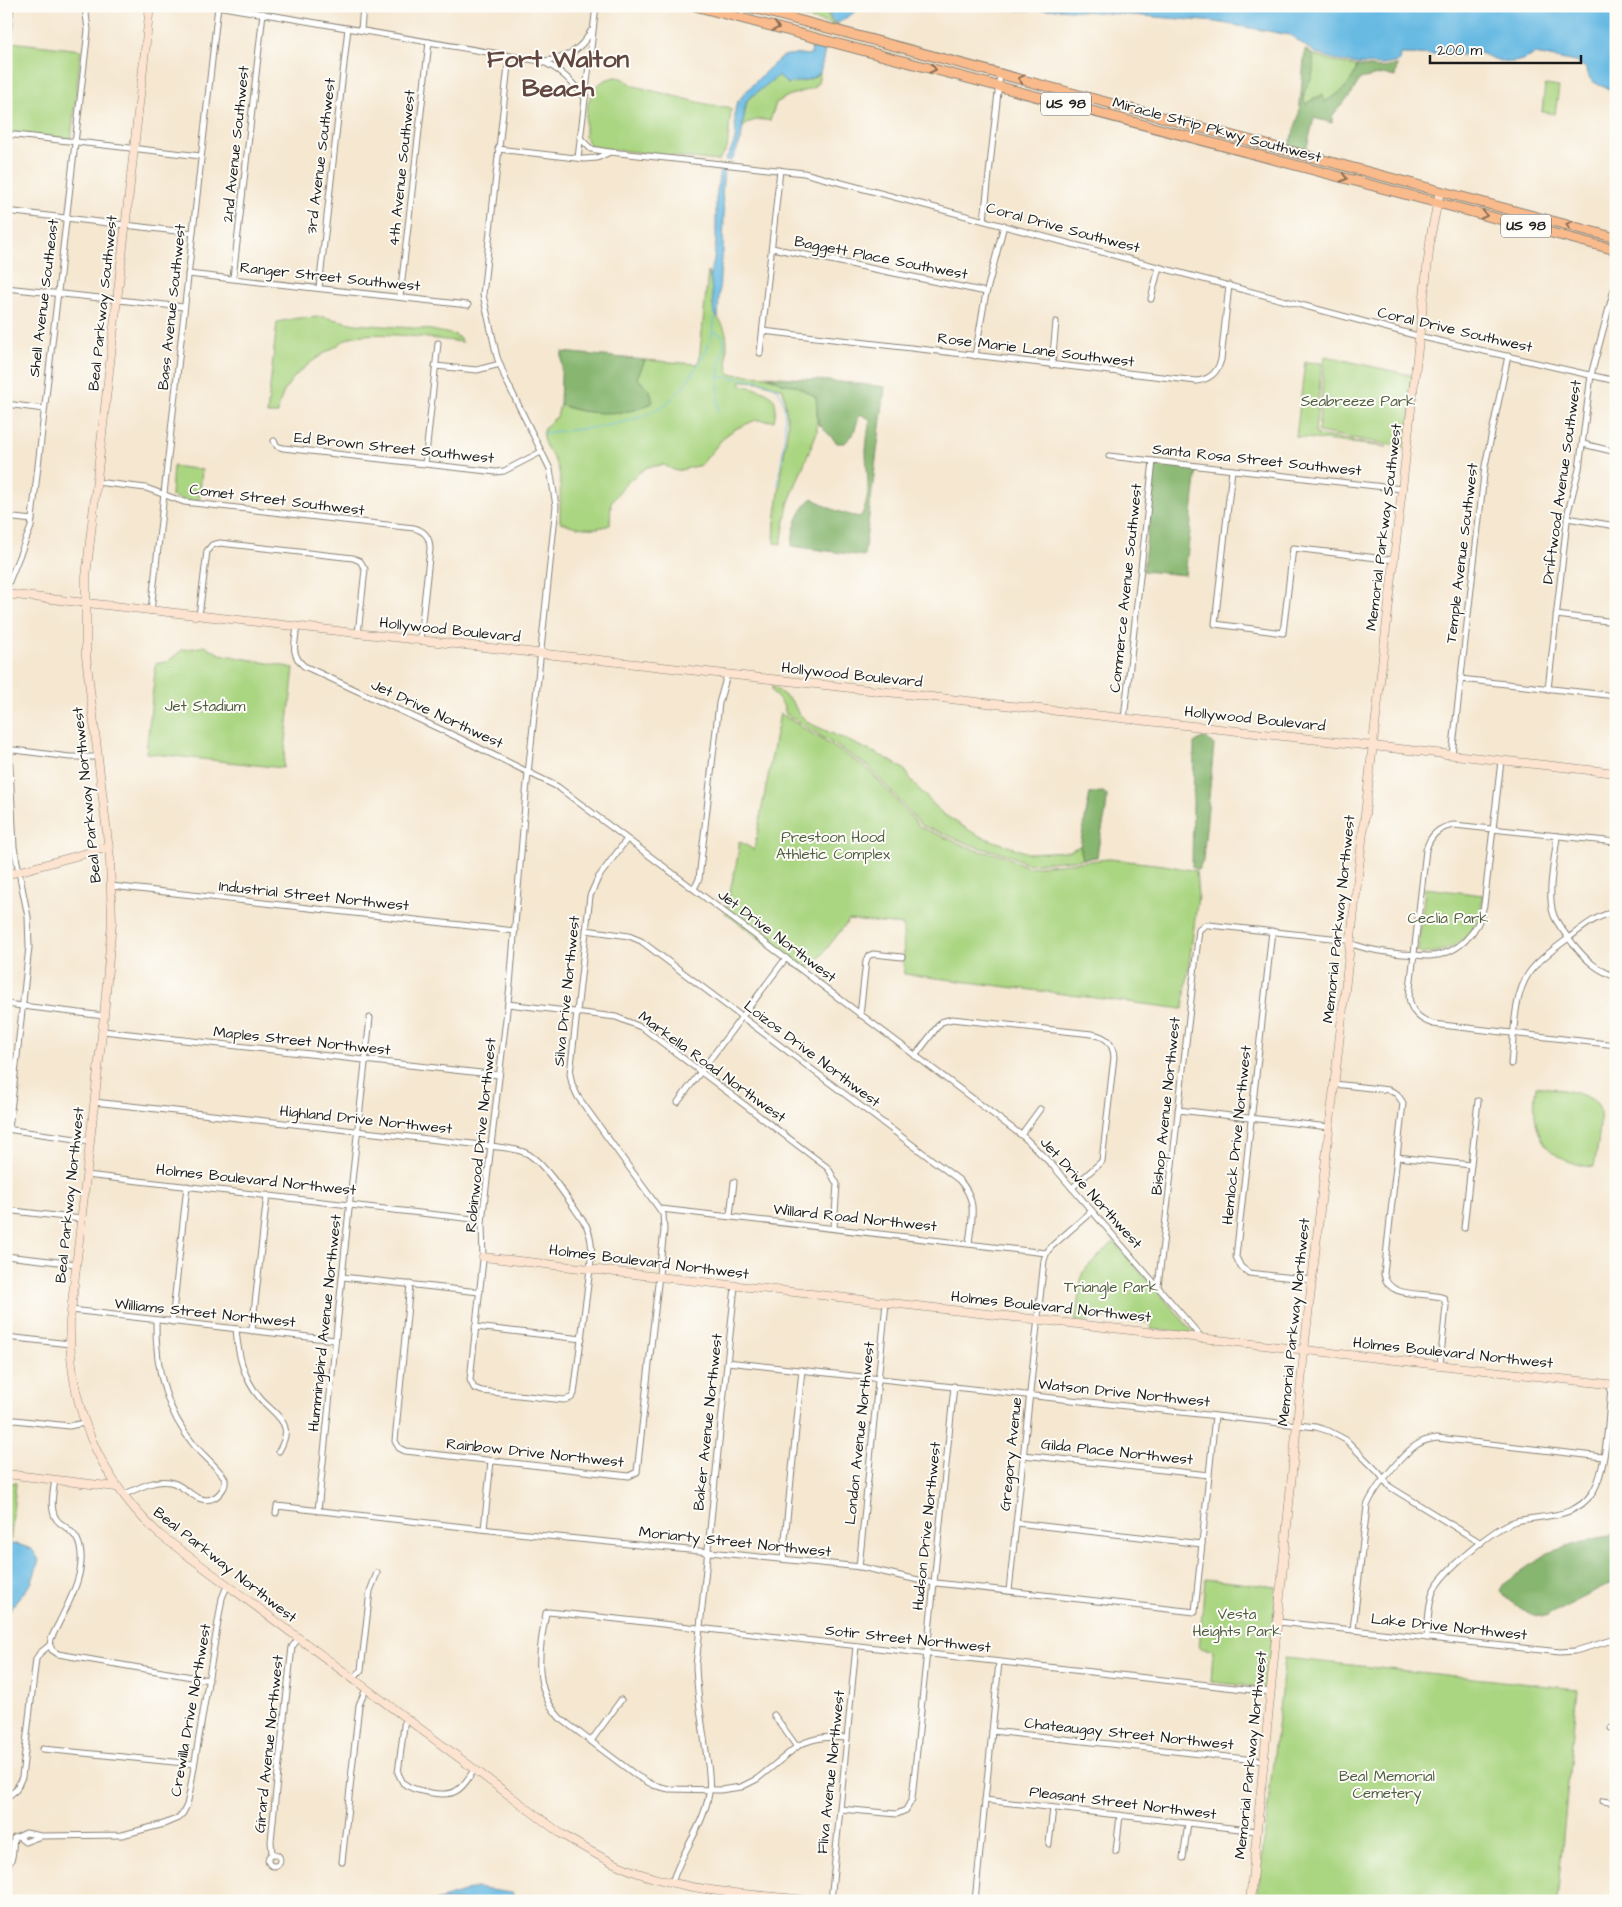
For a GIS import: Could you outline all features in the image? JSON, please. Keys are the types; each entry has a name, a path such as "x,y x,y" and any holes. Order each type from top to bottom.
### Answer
{"highway":[{"name":"Miracle Strip Pkwy Southwest","path":"745,6 1616,238"},
{"name":"Miracle Strip Pkwy Southwest","path":"701,7 1616,250"},
{"path":"841,44 846,38 863,37"}],"street":[{"path":"6,53 11,6"},
{"name":"Shell Avenue Southeast","path":"6,589 29,534 32,520 88,30 85,6"},
{"name":"Beal Parkway Southwest","path":"86,603 88,556 150,6"},
{"path":"218,6 540,61 561,71 585,98"},
{"name":"Bass Avenue Southwest","path":"151,611 218,6"},
{"path":"361,30 364,6"},
{"path":"578,158 596,6"},
{"name":"2nd Avenue Southwest","path":"233,278 263,13"},
{"path":"540,61 554,60 572,53 583,42 593,27"},
{"name":"3rd Avenue Southwest","path":"318,288 348,28"},
{"name":"4th Avenue Southwest","path":"400,297 429,42"},
{"name":"Robinwood Drive Northwest","path":"509,56 483,295 500,364 550,469 554,483 556,506 528,771 508,1004 482,1220 483,1257 470,1380 474,1388 482,1391 564,1400 571,1398 576,1390 590,1269"},
{"path":"984,220 1000,74"},
{"path":"6,134 201,156"},
{"path":"580,138 591,149 610,152"},
{"name":"Coral Drive Southwest","path":"498,149 578,158 598,158 610,152 780,170 823,177 1420,336 1616,381"},
{"path":"760,353 780,170"},
{"name":"Memorial Parkway Southwest","path":"1372,746 1431,234 1440,191"},
{"path":"6,210 193,233"},
{"path":"975,356 986,292 1004,225"},
{"name":"Baggett Place Southwest","path":"772,248 986,292"},
{"path":"1151,299 1159,267"},
{"name":"Ranger Street Southwest","path":"188,274 468,305"},
{"name":"Driftwood Avenue Southwest","path":"1548,689 1567,518 1578,478 1591,374 1616,282"},
{"name":"Rose Marie Lane Southwest","path":"763,331 1052,365 1203,380 1217,371 1222,360 1229,285"},
{"path":"6,288 184,307"},
{"path":"1052,365 1056,322"},
{"path":"425,464 438,344"},
{"name":"Temple Avenue Southwest","path":"1452,755 1485,466 1508,356"},
{"path":"435,366 477,370 500,364"},
{"path":"6,404 44,409"},
{"name":"Ed Brown Street Southwest","path":"274,441 277,446 283,448 500,472 541,452"},
{"path":"1583,444 1616,452"},
{"name":"Santa Rosa Street Southwest","path":"1109,456 1402,489"},
{"name":"Commerce Avenue Southwest","path":"1124,719 1153,461"},
{"path":"1232,470 1215,624 1283,633 1292,548 1394,560"},
{"name":"Comet Street Southwest","path":"96,482 146,488 184,502 414,528 426,534 430,541 420,640"},
{"path":"6,517 32,520"},
{"path":"1567,518 1616,526"},
{"path":"199,616 207,552 214,544 228,544 360,560 365,569 358,634"},
{"name":"Hollywood Boulevard","path":"6,594 1616,773"},
{"name":"Beal Parkway Northwest","path":"86,603 86,656 109,847 111,954 71,1310 70,1344 74,1386 84,1423 116,1487 159,1534 547,1824 592,1852 637,1873 672,1883 733,1892 820,1901"},
{"path":"1556,615 1616,622"},
{"name":"Jet Drive Northwest","path":"297,627 295,653 304,666 528,771 563,791 1021,1135 1037,1149 1072,1188 1203,1338"},
{"path":"694,889 699,879 719,703 727,675"},
{"path":"1460,679 1616,696"},
{"name":"Memorial Parkway Northwest","path":"1250,1901 1304,1350 1372,746"},
{"path":"90,1140 8,1129 28,960 29,931 26,901 14,847 9,795 8,749 98,757"},
{"path":"1272,932 1350,942 1367,949 1429,956 1449,951 1467,940 1477,926 1484,906 1501,760"},
{"path":"1616,842 1450,825 1439,830 1431,837 1426,850 1410,1000 1412,1009 1420,1019 1433,1024 1616,1045"},
{"path":"1558,836 1551,901 1554,916 1584,958 1594,967 1616,977"},
{"name":"Silva Drive Northwest","path":"627,839 596,881 590,896 570,1074 575,1092 661,1209"},
{"path":"6,875 109,847"},
{"name":"Industrial Street Northwest","path":"111,886 515,931"},
{"path":"1511,1064 1518,997 1527,975 1539,962 1596,918 1616,912"},
{"name":"Bishop Avenue Northwest","path":"1158,1287 1197,938 1200,929 1209,925 1272,932"},
{"name":"Loizos Drive Northwest","path":"586,930 629,936 641,941 959,1180 967,1188 973,1207 969,1243"},
{"name":"Hemlock Drive Northwest","path":"1272,932 1236,1257 1238,1264 1249,1273 1312,1280"},
{"path":"860,1014 868,956 873,954 902,957"},
{"path":"678,1102 786,958"},
{"path":"6,1004 104,1016"},
{"name":"Markella Road Northwest","path":"508,1004 616,1017 637,1025 828,1168 837,1184 834,1228"},
{"name":"Hummingbird Avenue Northwest","path":"318,1511 370,1018"},
{"path":"915,1056 941,1022 952,1019 1092,1034 1105,1038 1112,1047 1114,1056 1102,1161 1072,1188"},
{"name":"Maples Street Northwest","path":"103,1031 499,1075"},
{"path":"1334,1084 1389,1090 1398,1094 1403,1103 1385,1278 1388,1286 1394,1290 1444,1298 1446,1306 1440,1365"},
{"path":"1464,1228 1478,1101"},
{"name":"Highland Drive Northwest","path":"94,1102 491,1146 525,1152 542,1165 586,1225 592,1245 590,1269"},
{"path":"1021,1135 1040,1109"},
{"path":"1178,1110 1329,1127"},
{"path":"1398,1157 1471,1165"},
{"name":"Holmes Boulevard Northwest","path":"86,1175 482,1220"},
{"path":"730,1216 734,1182"},
{"path":"172,1322 187,1186"},
{"path":"252,1331 267,1195"},
{"path":"659,1277 664,1230 661,1209"},
{"name":"Willard Road Northwest","path":"661,1209 1046,1253"},
{"path":"6,1210 81,1219"},
{"path":"1046,1253 1092,1211"},
{"name":"Gregory Avenue","path":"1009,1591 1037,1320 1046,1253"},
{"path":"6,1256 76,1264"},
{"name":"Holmes Boulevard Northwest","path":"483,1257 1614,1385"},
{"path":"342,1277 479,1292"},
{"name":"Rainbow Drive Northwest","path":"410,1284 396,1444 399,1448 405,1451 629,1476 637,1472 659,1277"},
{"name":"Baker Avenue Northwest","path":"672,1883 676,1870 700,1822 709,1790 709,1773 696,1678 707,1551 735,1286"},
{"name":"London Avenue Northwest","path":"858,1567 886,1303"},
{"name":"Williams Street Northwest","path":"71,1310 336,1340"},
{"path":"123,1495 146,1486 169,1481 176,1483 199,1499 207,1500 218,1496 225,1482 222,1474 194,1445 173,1412 160,1371 156,1320"},
{"path":"475,1327 582,1339"},
{"path":"236,1329 239,1354 247,1379 258,1397 282,1421 286,1428 280,1451"},
{"path":"6,1338 70,1344"},
{"name":"Watson Drive Northwest","path":"727,1362 1297,1425 1325,1430 1346,1440 1390,1487 1481,1543"},
{"path":"783,1559 802,1370"},
{"path":"1427,1638 1431,1602 1435,1589 1444,1576 1481,1543 1498,1529 1511,1523 1558,1515 1581,1505 1596,1488 1601,1474 1614,1385"},
{"name":"Hudson Drive Northwest","path":"840,1809 897,1814 906,1810 912,1799 954,1386"},
{"path":"1016,1523 1202,1544 1215,1416"},
{"path":"6,1419 69,1426 84,1423"},
{"path":"1353,1630 1366,1511 1372,1494 1416,1444 1432,1438 1603,1456"},
{"name":"Gilda Place Northwest","path":"1023,1454 1209,1475"},
{"path":"484,1529 491,1461"},
{"path":"6,1474 116,1487"},
{"path":"55,1480 54,1515 56,1520 76,1538 80,1548 82,1564 80,1576 50,1639 52,1650 58,1654 209,1680"},
{"name":"Moriarty Street Northwest","path":"276,1513 277,1506 858,1567 933,1583 1195,1612 1202,1544"},
{"path":"353,1680 362,1670 370,1591 377,1573"},
{"name":"Crewilla Drive Northwest","path":"6,1868 13,1857 14,1838 19,1835 26,1833 42,1836 115,1836 129,1834 174,1820 183,1813 187,1805 222,1598 227,1586"},
{"name":"Sotir Street Northwest","path":"590,1741 560,1718 550,1707 543,1692 539,1668 545,1616 548,1612 1271,1692"},
{"name":"Lake Drive Northwest","path":"1278,1622 1560,1652 1575,1651 1616,1639"},
{"name":"Girard Avenue Northwest","path":"272,1854 271,1840 292,1648 298,1639"},
{"path":"6,1798 16,1790 22,1776 36,1659 50,1645"},
{"name":"Fliva Avenue Northwest","path":"831,1901 856,1646"},
{"path":"975,1901 999,1662"},
{"path":"342,1862 359,1705 366,1689"},
{"path":"621,1700 590,1741 637,1776 669,1789 733,1789 749,1784 797,1747 819,1738 834,1736 847,1738"},
{"path":"774,1714 797,1747"},
{"path":"405,1718 398,1773 400,1780 407,1786 420,1791 453,1792 461,1787 474,1770"},
{"name":"Chateaugay Street Northwest","path":"992,1731 1264,1761"},
{"path":"43,1749 194,1764"},
{"name":"Pleasant Street Northwest","path":"985,1800 1257,1831"},
{"path":"1603,1801 1616,1803"},
{"path":"1048,1844 1053,1808"},
{"path":"1116,1851 1120,1815"},
{"path":"1183,1858 1188,1823"},
{"path":"733,1892 737,1901"}],"green space":[{"path":"793,6 812,6 827,13 831,22 839,25 795,15"},
{"path":"11,42 81,50 71,139 6,132 6,83"},
{"path":"1305,49 1313,55 1314,64 1312,76 1304,95 1306,104 1323,94 1324,102 1335,96 1349,83 1357,66 1383,68 1397,65 1395,77 1383,74 1360,79 1352,93 1332,116 1332,123 1314,118 1306,151 1289,146 1299,115"},
{"path":"1313,55 1357,66 1349,83 1335,96 1324,103 1315,97 1306,104 1304,101 1304,90 1312,77"},
{"path":"820,73 818,82 813,88 788,96 776,103 770,121 754,120 742,129 747,100 774,78 778,76 788,84 810,79"},
{"path":"617,77 624,79 634,86 714,106 728,107 731,109 727,149 718,161 591,146 585,137 589,99 599,84 607,79"},
{"path":"1545,85 1559,87 1555,114 1542,112"},
{"path":"708,271 712,287 714,314 721,321 725,329 730,374 767,376 784,384 794,385 817,397 817,432 788,504 781,544 774,543 775,522 788,424 783,389 761,382 740,381 740,384 768,393 772,397 776,410 774,421 756,420 735,429 724,437 701,465 676,471 664,465 647,467 627,482 611,502 610,525 598,528 585,528 560,522 559,471 544,443 544,430 557,417 560,404 587,412 635,410 650,390 637,378 645,360 697,364 699,362"},
{"path":"324,317 355,324 426,329 456,335 463,342 380,334 352,337 315,360 297,374 284,392 278,414 267,414 277,322 298,318"},
{"path":"562,352 645,360 637,378 650,390 653,402 644,407 625,412 606,413 586,412 560,404"},
{"name":"Seabreeze Park","path":"1325,356 1415,376 1407,448 1318,432"},
{"path":"1305,362 1322,363 1315,432 1317,435 1387,447 1296,437"},
{"path":"767,376 885,387 864,556 792,546 797,519 813,498 835,510 860,517 864,510 868,493 866,450 870,419 860,414 853,435 845,443 837,443 818,423 816,397 794,385 784,384"},
{"path":"1155,464 1197,469 1185,575 1143,571"},
{"path":"173,466 202,470 199,502 171,496"},
{"name":"Jet Stadium","path":"205,646 220,654 294,668 283,768 146,753 156,663 167,662 182,650"},
{"path":"772,686 793,702 798,713 809,723 886,758 904,769 914,784 943,814 977,835 1028,853 1069,851 1080,846 1083,859 1029,864 1004,853 979,848 921,825 869,767 786,714 783,705 772,691"},
{"name":"Prestoon Hood Athletic Complex","path":"780,713 868,769 920,827 978,851 1003,855 1028,867 1109,859 1164,865 1196,871 1198,896 1183,1009 904,974 903,925 849,920 807,974 725,913 739,851 739,841 754,850"},
{"path":"1202,738 1208,739 1214,745 1203,860 1198,870 1192,867 1194,743"},
{"path":"1103,792 1107,795 1107,803 1097,857 1083,859 1080,846 1090,793"},
{"name":"Ceclia Park","path":"1425,888 1483,895 1481,912 1476,923 1465,938 1449,948 1421,954 1418,951"},
{"path":"1536,1086 1579,1094 1598,1105 1600,1110 1600,1126 1594,1167 1563,1159 1552,1152 1544,1142 1538,1131 1535,1118"},
{"name":"Triangle Park","path":"1114,1242 1195,1334 1150,1329 1151,1323 1093,1317 1089,1317 1088,1322 1075,1321 1082,1274"},
{"path":"6,1482 16,1483 10,1545 6,1545"},
{"path":"1616,1530 1616,1581 1545,1617 1526,1612 1500,1592 1503,1585 1548,1553 1592,1539 1610,1536"},
{"name":"Vesta Heights Park","path":"1205,1579 1277,1587 1268,1688 1211,1682 1213,1650 1199,1648"},
{"name":"Beal Memorial Cemetery","path":"1285,1658 1577,1689 1557,1901 1257,1901"}],"water":[{"path":"818,6 864,6 838,23 832,21 828,11"},
{"path":"1001,6 1616,6 1616,91 1592,81 1586,68 1575,62 1535,54 1519,61 1505,62 1475,51 1474,55 1400,54 1399,62 1383,65 1358,64 1340,61 1315,53 1290,35 1216,22 1059,9 1018,10"},
{"path":"813,42 826,46 820,73 810,79 788,84 778,76 747,100 741,140 731,161 725,160 735,139 735,109 738,101 758,79 784,56 811,54"},
{"path":"720,169 724,170 722,193 724,214 718,318 714,314 710,273 714,260 716,240 716,198"},
{"path":"17,1544 32,1549 39,1560 32,1582 8,1612 6,1619 6,1545"},
{"path":"476,1888 512,1893 518,1901 435,1901"}],"waterway":[{"path":"543,433 592,428 624,422 655,411 668,402 683,387 703,356 711,338 715,316"},
{"path":"713,331 722,335 724,341 719,377 718,411"},
{"path":"719,377 759,381 767,383 778,390 782,399 785,423 778,485"}],"district":[{"name":"Fort Walton Beach","path":"558,74"}]}
